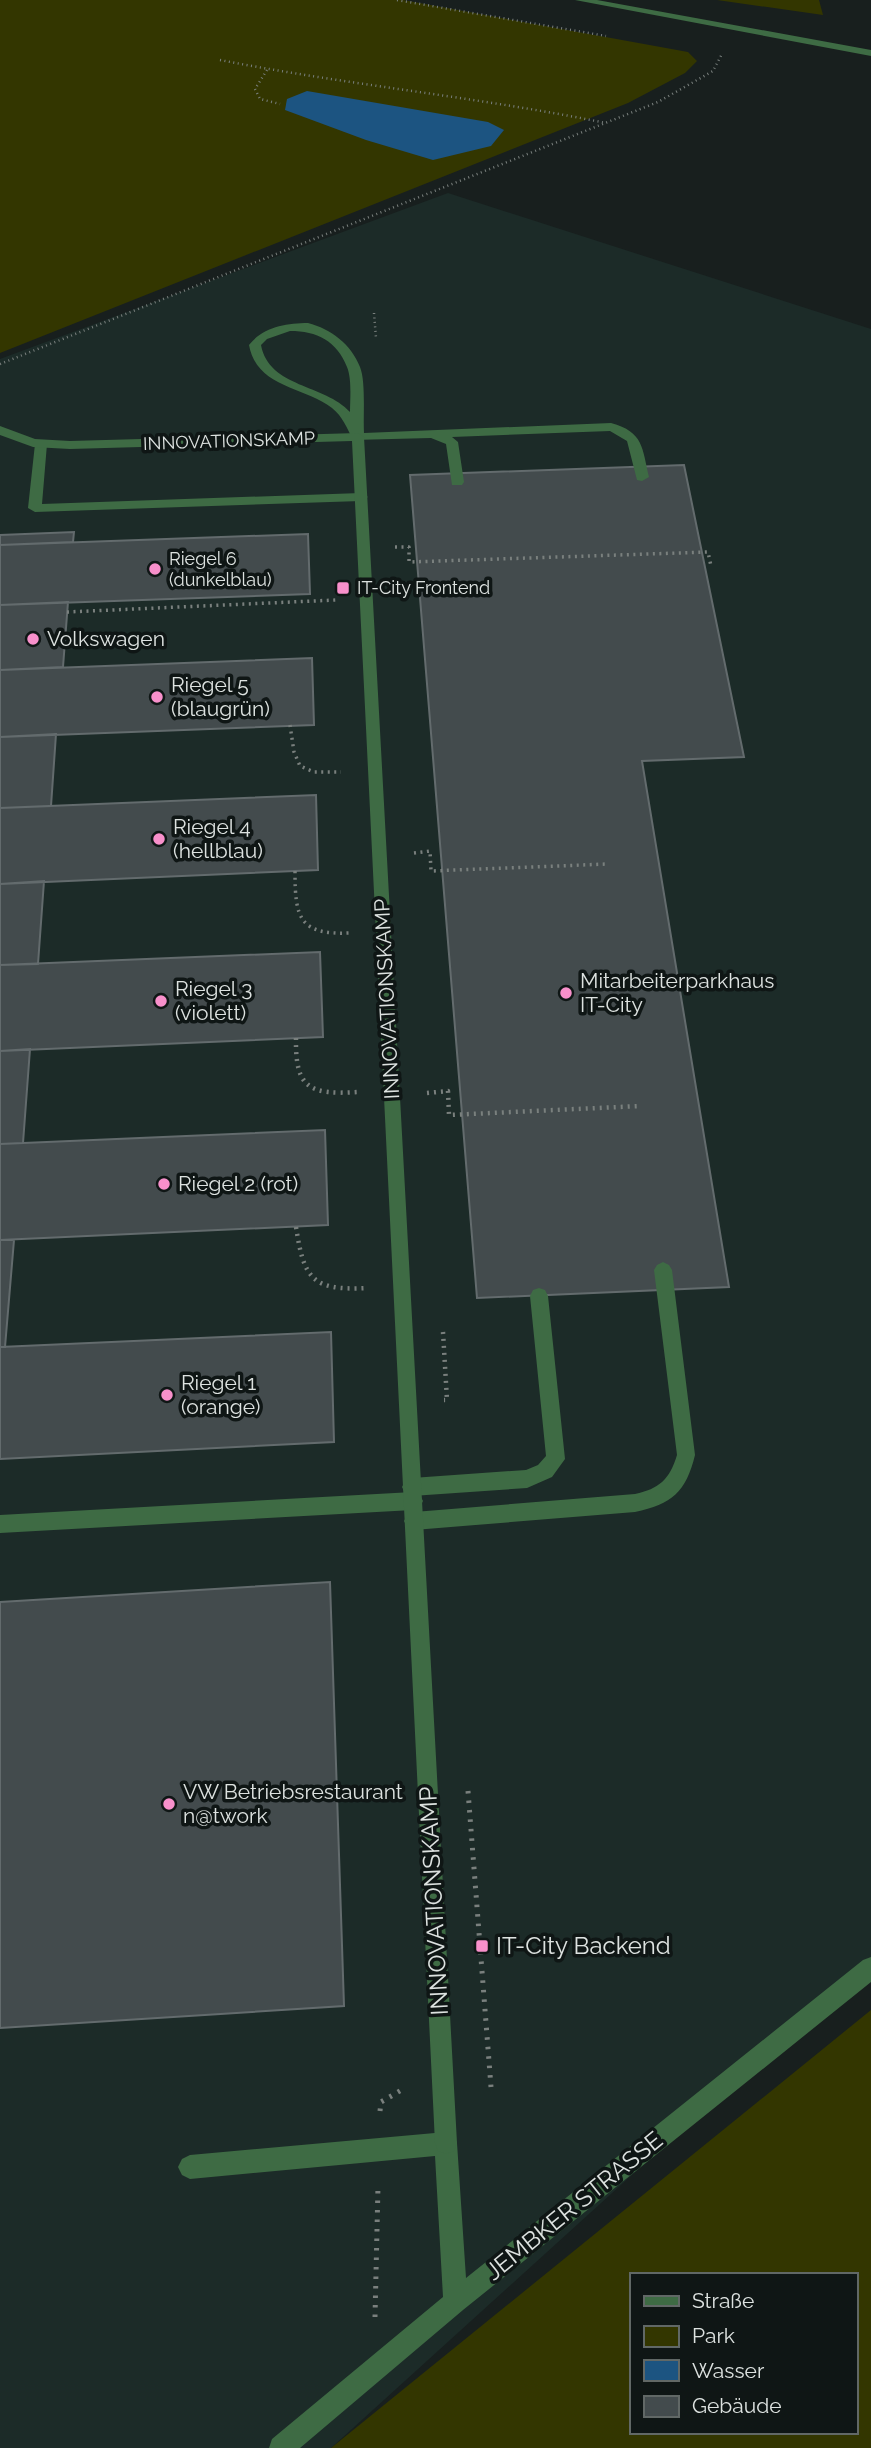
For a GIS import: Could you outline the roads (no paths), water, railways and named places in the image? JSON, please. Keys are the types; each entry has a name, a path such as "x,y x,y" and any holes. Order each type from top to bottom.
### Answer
{"street":[{"path":"580,0 871,53"},
{"path":"308,327 323,331 336,342 354,368 358,437 352,422 332,402 280,379 263,368 255,357 255,345 263,336 276,330 308,327"},
{"path":"358,437 611,428 622,430 634,439 642,477"},
{"name":"INNOVATIONSKAMP","path":"0,430 41,444 358,437 455,2302"},
{"path":"421,434 442,436 452,442 457,482"},
{"path":"41,444 35,508 361,497"},
{"path":"414,1521 635,1503 649,1500 671,1489 679,1479 686,1455 663,1270"},
{"path":"0,1524 412,1494 527,1479 545,1471 556,1459 539,1296"},
{"name":"JEMBKER STRASSE","path":"281,2448 455,2302 871,1968"},
{"path":"190,2167 446,2143"}],"water":[{"path":"307,91 488,122 504,130 491,146 433,160 366,140 285,110 287,99"}],"place":[{"name":"Riegel 6 (dunkelblau)","path":"155,569"},
{"name":"IT-City Frontend","path":"343,588"},
{"name":"Volkswagen","path":"33,639"},
{"name":"Riegel 5 (blaugrün)","path":"157,697"},
{"name":"Riegel 4 (hellblau)","path":"159,839"},
{"name":"Mitarbeiterparkhaus IT-City","path":"566,993"},
{"name":"Riegel 3 (violett)","path":"161,1001"},
{"name":"Riegel 2 (rot)","path":"164,1184"},
{"name":"Riegel 1 (orange)","path":"167,1395"},
{"name":"VW Betriebsrestaurant n@twork","path":"169,1804"},
{"name":"IT-City Backend","path":"482,1946"}]}
